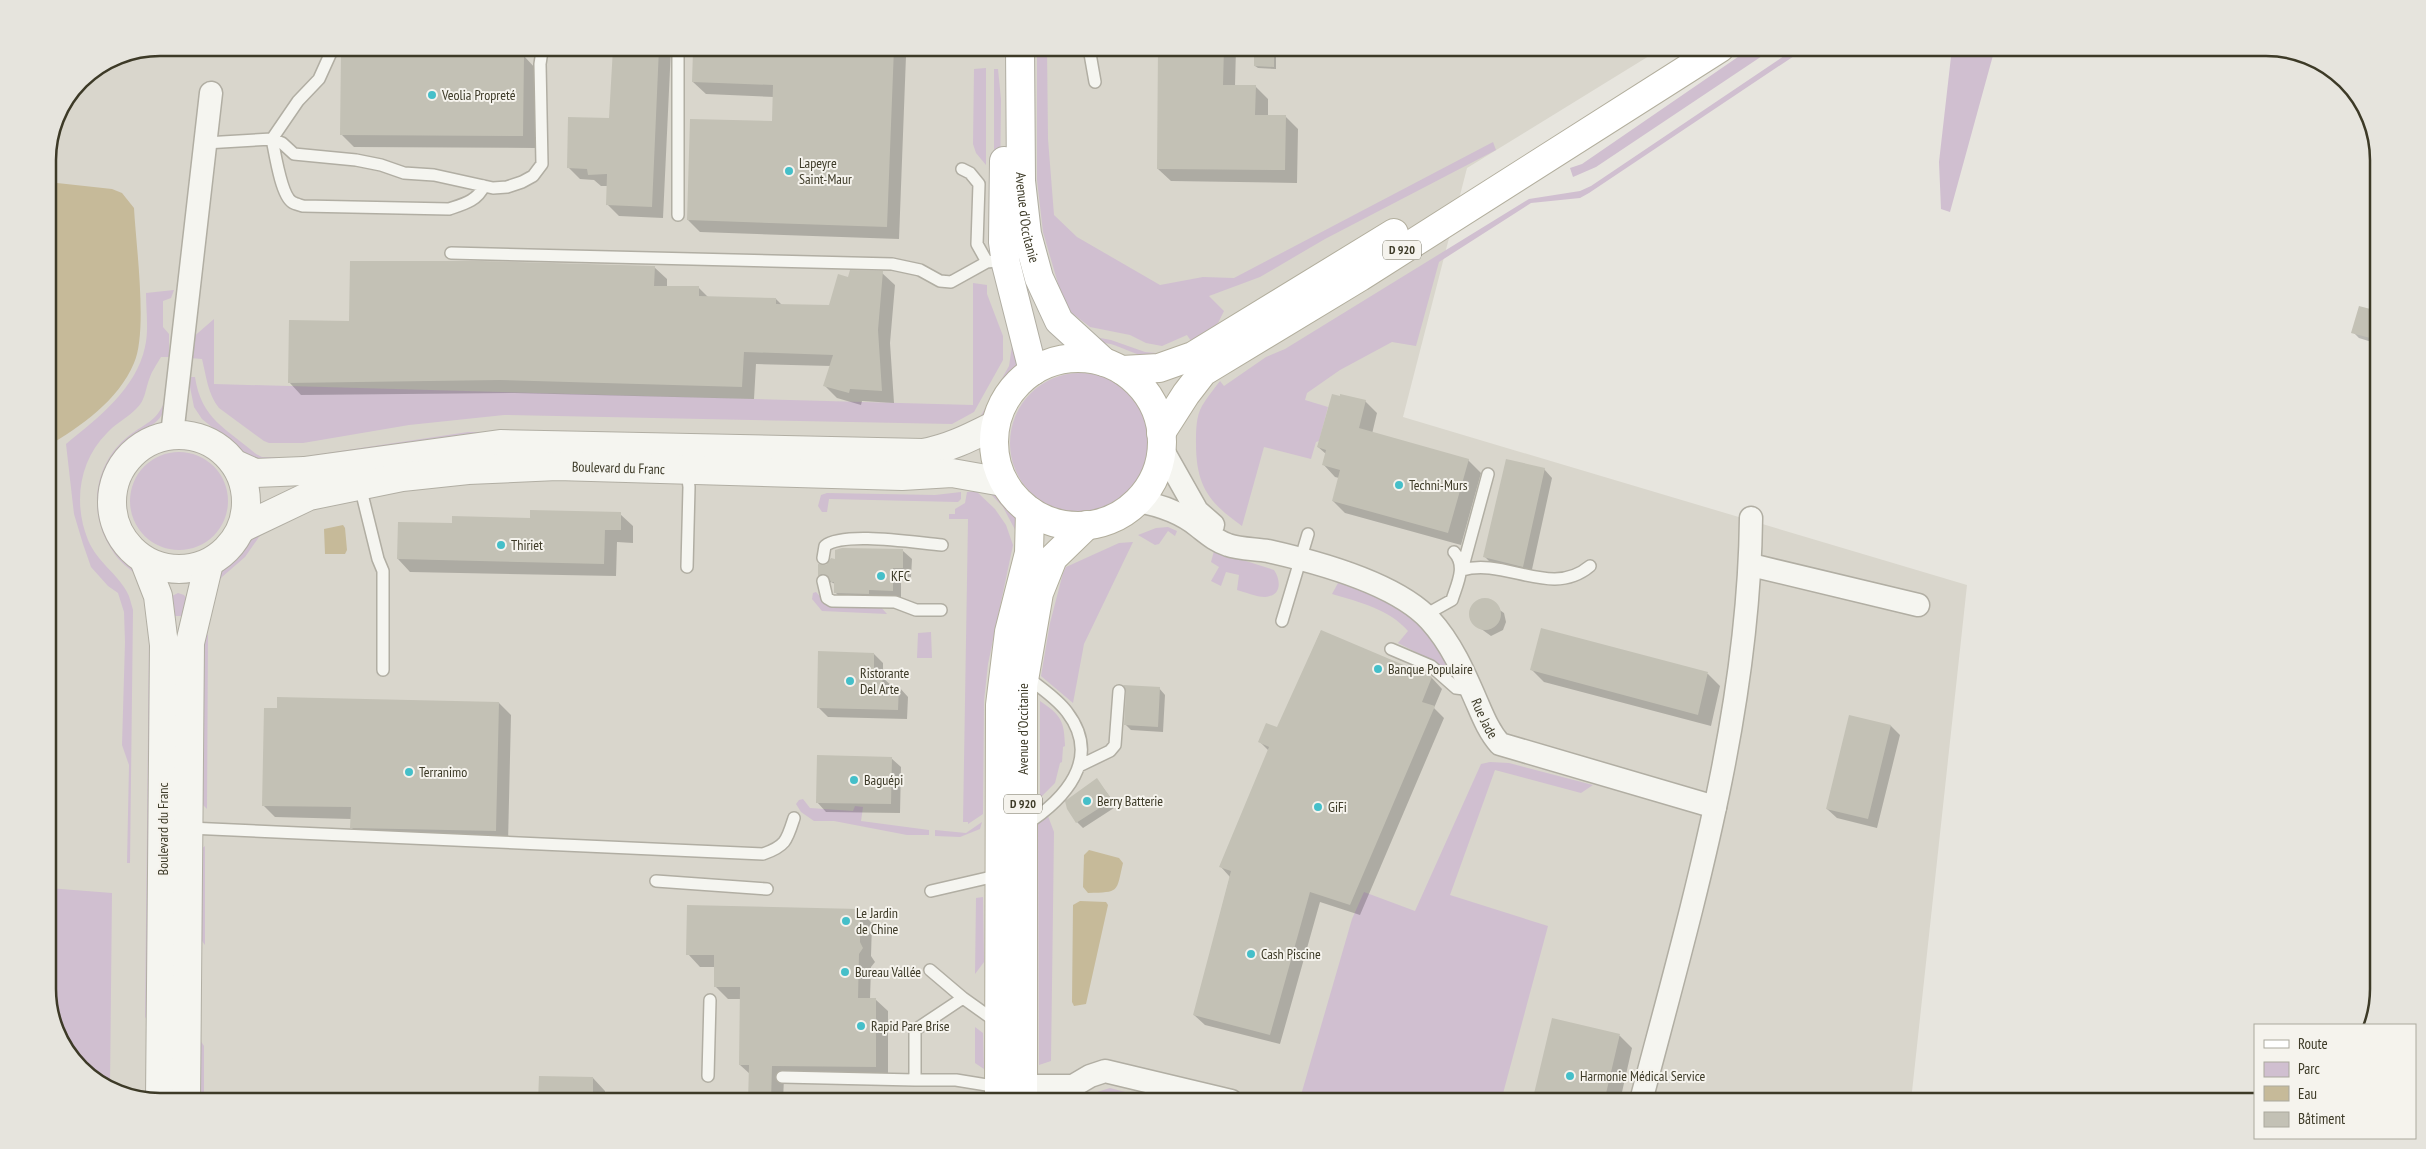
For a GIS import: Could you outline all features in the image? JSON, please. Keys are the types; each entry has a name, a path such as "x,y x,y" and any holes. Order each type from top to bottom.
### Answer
{"main road":[{"name":"Avenue d'Occitanie","path":"1005,56 1003,242 997,261 1033,371"},
{"name":"Avenue d'Occitanie","path":"1020,56 1021,181 1029,243 1039,278 1059,321 1113,366"},
{"name":"D 920","path":"1113,366 1159,368 1194,356 1686,56"},
{"name":"D 920","path":"1161,441 1186,394 1203,372 1385,261 1707,56"},
{"path":"1080,358 1113,366 1134,380 1149,397 1159,422 1161,441 1154,478 1137,501 1113,518 1087,525 1058,524 1030,511 1004,482 995,458 993,441 995,425 1010,392 1033,371 1049,363 1080,358"},
{"name":"Avenue d'Occitanie","path":"1011,1093 999,1024 1001,689 1009,632 1029,553 1030,511"},
{"name":"Avenue d'Occitanie","path":"1011,1093 1023,826 1025,676 1039,592 1053,558 1087,525"}],"street":[{"path":"172,435 211,93"},
{"name":"Boulevard du Franc","path":"235,464 255,473 304,471 500,444 923,453 943,450 961,443 995,425"},
{"path":"172,435 196,437 218,447 235,464 242,479 246,495 246,512 242,528 234,542 223,554 210,563 188,569 165,568 144,560 126,544 115,523 112,499 117,476 130,456 149,442 172,435"},
{"name":"Rue Jade","path":"1161,441 1197,511 1214,526 1234,536 1244,546"},
{"name":"Boulevard du Franc","path":"242,528 309,496 402,477 478,470 557,466 902,476 952,473 1004,482"},
{"name":"Rue Jade","path":"1137,501 1164,507 1180,514 1228,545 1244,546 1300,560 1377,584 1398,594 1425,615 1439,630 1458,660 1494,738 1500,744 1715,807"},
{"path":"1643,1093 1715,807 1737,693 1751,565 1751,518"},
{"name":"Boulevard du Franc","path":"144,560 158,596 164,645 160,1093"},
{"name":"Boulevard du Franc","path":"186,1093 190,644 210,563"},
{"path":"1751,565 1918,605"},
{"path":"1019,1093 1073,1086 1090,1076 1105,1071 1194,1093"}],"lane":[{"path":"329,56 319,78 298,101 272,139 286,196 292,202 303,206 450,209 472,201 480,195 484,186"},
{"path":"205,143 272,139 282,143 294,154 356,160 381,165 404,173 434,175 484,186 507,187 533,176 542,164 541,56"},
{"path":"678,56 678,215"},
{"path":"1090,56 1095,82"},
{"path":"451,253 892,264 920,270 940,281 951,282 997,261 977,244 979,184 970,173 962,169"},
{"path":"687,471 690,487 688,567"},
{"path":"1425,615 1452,600 1488,474"},
{"path":"360,486 378,559 383,570 383,670"},
{"path":"1282,621 1308,534"},
{"path":"823,558 823,550 826,546 839,539 890,540 942,545"},
{"path":"1454,552 1459,557 1462,570"},
{"path":"1462,570 1478,566 1553,580 1572,577 1590,566"},
{"path":"823,581 827,598 832,601 894,602 916,610 941,610"},
{"path":"1391,649 1431,666 1456,688 1464,689 1470,686"},
{"path":"1023,826 1057,802 1070,787 1079,766 1079,737 1074,724 1066,711 1025,676"},
{"path":"1079,766 1110,752 1115,745 1119,691"},
{"path":"189,828 763,854 779,848 789,833 794,818"},
{"path":"931,891 1000,875"},
{"path":"656,881 767,889"},
{"path":"930,970 963,998 999,1024"},
{"path":"915,1080 914,1030 963,998"},
{"path":"708,1076 710,1000"},
{"path":"782,1077 956,1080 1007,1093"}],"shaded area":[{"path":"160,56 1649,56 1467,168 1403,417 1967,585 1912,1093 160,1093 140,1091 120,1085 102,1075 82,1057 67,1035 58,1009 56,996 56,153 60,133 64,120 74,102 102,74 120,64 140,58"}],"green space":[{"path":"1037,56 1047,56 1048,139 1054,215 1077,237 1160,285 1203,277 1234,278 1493,142 1496,150 1325,239 1260,277 1209,296 1224,311 1218,323 1193,344 1187,335 1162,346 1146,343 1130,335 1090,327 1068,310 1059,287 1043,232 1037,180"},
{"path":"1739,56 1762,56 1596,167 1573,177 1570,168 1582,164"},
{"path":"1784,56 1794,56 1589,193 1580,198 1531,203 1439,262 1416,346 1392,342 1340,370 1307,393 1305,400 1328,407 1319,441 1316,442 1311,459 1264,447 1242,526 1220,509 1206,491 1198,470 1196,429 1200,410 1220,381 1224,386 1266,357 1285,349 1529,199 1580,191 1591,186"},
{"path":"1951,56 1993,56 1950,212 1941,209 1939,162"},
{"path":"986,68 986,165 976,153 973,144 974,69"},
{"path":"994,69 998,69 1001,99 1000,187 994,175"},
{"path":"973,283 987,285 987,294 1003,336 1003,360 974,412 952,424 504,415 409,425 303,443 269,443 219,408 210,391 202,359 190,358 191,339 214,319 214,384 973,405"},
{"path":"174,290 171,298 163,301 163,327 169,334 169,357 161,357 151,375 144,398 139,406 110,429 98,444 90,456 81,483 81,512 88,540 97,555 123,585 133,610 130,863 127,863 129,765 122,745 124,612 118,593 108,586 91,567 83,544 74,514 66,444 114,402 133,376 145,347 147,327 146,293"},
{"path":"1070,321 1085,335 1111,340 1145,352 1167,354 1180,348 1182,351 1164,358 1139,355 1111,344 1084,339 1065,323"},
{"path":"1019,344 1019,365 988,416 979,419 1009,366 1012,346"},
{"path":"1080,373 1094,374 1107,378 1129,394 1145,416 1149,429 1149,457 1145,470 1129,492 1107,508 1094,512 1080,513 1066,512 1053,508 1031,492 1015,470 1011,457 1010,443 1011,429 1015,416 1031,394 1053,378 1066,374"},
{"path":"188,377 195,377 198,391 209,413 226,430 256,454 262,457 294,458 264,464 245,454 202,419 194,407"},
{"path":"166,396 163,413 155,423 130,440 114,459 108,469 102,491 102,515 107,534 139,577 117,558 104,536 99,522 97,507 100,477 114,450 125,439 155,417 163,405"},
{"path":"468,432 488,432 489,437 313,461 314,455"},
{"path":"179,452 198,455 214,466 225,482 228,501 225,520 214,536 198,547 179,550 160,547 144,536 133,520 130,501 133,482 144,466 160,455"},
{"path":"983,486 991,488 1008,500 1022,526 1019,537 1003,507"},
{"path":"976,491 995,509 1006,525 1013,545 988,664 984,701 983,814 968,824 968,822 963,822 968,519 949,519 949,514 955,514 955,509 965,503 967,492"},
{"path":"961,492 961,499 958,502 829,499 827,512 822,512 818,506 821,495 827,493 935,495"},
{"path":"275,522 259,537 245,557 222,577 216,585 220,569 242,549 252,534"},
{"path":"1168,527 1177,531 1175,536 1168,531 1159,544 1155,545 1138,535 1156,528"},
{"path":"1133,542 1084,644 1073,703 1041,676 1050,623 1063,573 1066,567 1119,543"},
{"path":"1214,551 1274,570 1279,583 1275,594 1265,597 1237,590 1239,575 1226,572 1221,586 1211,581 1219,567 1211,562"},
{"path":"1338,583 1374,595 1402,611 1426,633 1448,663 1443,666 1398,643 1408,631 1400,623 1373,607 1332,594"},
{"path":"816,592 823,599 879,605 887,614 822,611 812,599 813,593"},
{"path":"178,593 184,595 187,599 187,616 169,616 172,596"},
{"path":"202,629 208,635 207,809 203,805 198,786"},
{"path":"931,632 932,658 917,658 918,633"},
{"path":"151,633 150,1023 145,1017 149,638"},
{"path":"1040,701 1053,711 1060,720 1064,731 1065,746 1063,747 1062,762 1060,763 1055,783 1040,798"},
{"path":"1490,762 1509,763 1593,785 1581,793 1495,770 1450,895 1548,926 1503,1093 1302,1093 1352,919 1364,892 1415,911 1481,764"},
{"path":"803,799 810,808 853,811 855,806 863,807 861,821 929,830 929,835 907,835 834,821 814,821 801,812 796,804 799,800"},
{"path":"1048,816 1054,832 1051,1061 1039,1065 1038,822"},
{"path":"982,822 980,829 960,837 935,836 935,830 966,833"},
{"path":"205,846 205,945 199,937 201,849"},
{"path":"56,889 112,893 110,1080 92,1067 74,1047 67,1035 58,1009 56,996"},
{"path":"983,897 984,962 975,974 976,898"},
{"path":"975,1027 983,1033 984,1069 975,1063"},
{"path":"200,1040 204,1046 204,1093 195,1093"},
{"path":"1110,1088 1129,1093 1094,1093"}],"water":[{"path":"56,183 112,189 122,193 134,208 139,266 140,331 134,363 127,377 108,401 73,430 56,441"},
{"path":"343,525 345,528 347,550 345,554 325,554 324,529"},
{"path":"1089,850 1119,858 1123,863 1115,889 1106,892 1088,893 1083,887 1084,855"},
{"path":"1080,901 1106,902 1108,905 1086,1004 1074,1006 1072,1002 1073,905"}],"building":[{"name":"Veolia Propreté","path":"341,56 524,56 523,136 340,135"},
{"path":"613,56 659,56 652,207 606,205 607,174 588,175 587,169 567,168 568,117 609,118"},
{"name":"Lapeyre Saint-Maur","path":"693,56 894,56 887,227 687,220 690,119 772,121 773,85 692,82"},
{"path":"1158,56 1224,56 1223,85 1256,85 1255,115 1286,115 1285,170 1157,169"},
{"path":"1254,56 1274,56 1274,67 1254,66"},
{"path":"350,261 481,261 655,266 654,286 699,286 699,296 776,298 776,304 829,305 838,274 848,277 850,270 883,271 878,330 882,391 850,389 849,393 823,386 833,355 744,352 742,387 500,380 288,383 289,320 349,321"},
{"path":"2359,306 2370,309 2370,338 2351,333"},
{"name":"Techni-Murs","path":"1332,394 1366,400 1359,428 1469,459 1448,533 1332,501 1340,470 1322,465 1326,450 1317,447"},
{"path":"1506,459 1545,468 1523,567 1483,557"},
{"name":"Thiriet","path":"530,510 621,512 621,530 605,530 604,564 397,559 398,522 452,523 452,516 530,518"},
{"path":"842,548 903,549 903,568 893,568 893,591 869,590 869,594 834,593 834,582 831,582 828,576 822,574 818,576 818,564 826,565 831,558 835,559 835,550"},
{"path":"1485,598 1496,603 1501,614 1496,625 1485,630 1474,625 1469,614 1474,603"},
{"path":"1541,628 1708,672 1698,715 1530,670"},
{"name":"GiFi","path":"1321,630 1432,677 1422,702 1435,706 1350,905 1310,892 1270,1035 1193,1015 1231,871 1219,867 1269,747 1258,742 1266,723 1277,727"},
{"name":"Ristorante Del Arte","path":"818,651 874,653 874,675 883,676 882,686 899,686 898,710 817,708"},
{"path":"1123,685 1160,687 1158,727 1124,725 1126,692"},
{"path":"277,697 499,702 496,831 350,828 351,807 262,806 264,708 277,708"},
{"path":"1849,715 1891,725 1868,819 1826,809"},
{"name":"Baguépi","path":"817,755 892,757 891,804 816,803"},
{"name":"Berry Batterie","path":"1097,778 1112,800 1076,823 1067,809 1065,801"},
{"path":"687,905 860,909 860,942 863,948 859,954 858,998 876,998 876,1067 772,1066 771,1093 748,1093 749,1065 739,1065 740,987 714,987 714,955 686,955"},
{"path":"1552,1018 1620,1034 1606,1093 1534,1093"},
{"path":"539,1076 593,1077 593,1093 538,1093"}],"place":[{"name":"Veolia Propreté","path":"432,95"},
{"name":"Lapeyre Saint-Maur","path":"789,171"},
{"name":"Techni-Murs","path":"1399,485"},
{"name":"Thiriet","path":"501,545"},
{"name":"KFC","path":"881,576"},
{"name":"Banque Populaire","path":"1378,669"},
{"name":"Ristorante Del Arte","path":"850,681"},
{"name":"Terranimo","path":"409,772"},
{"name":"Baguépi","path":"854,780"},
{"name":"Berry Batterie","path":"1087,801"},
{"name":"GiFi","path":"1318,807"},
{"name":"Le Jardin de Chine","path":"846,921"},
{"name":"Cash Piscine","path":"1251,954"},
{"name":"Bureau Vallée","path":"845,972"},
{"name":"Rapid Pare Brise","path":"861,1026"},
{"name":"Harmonie Médical Service","path":"1570,1076"}]}
